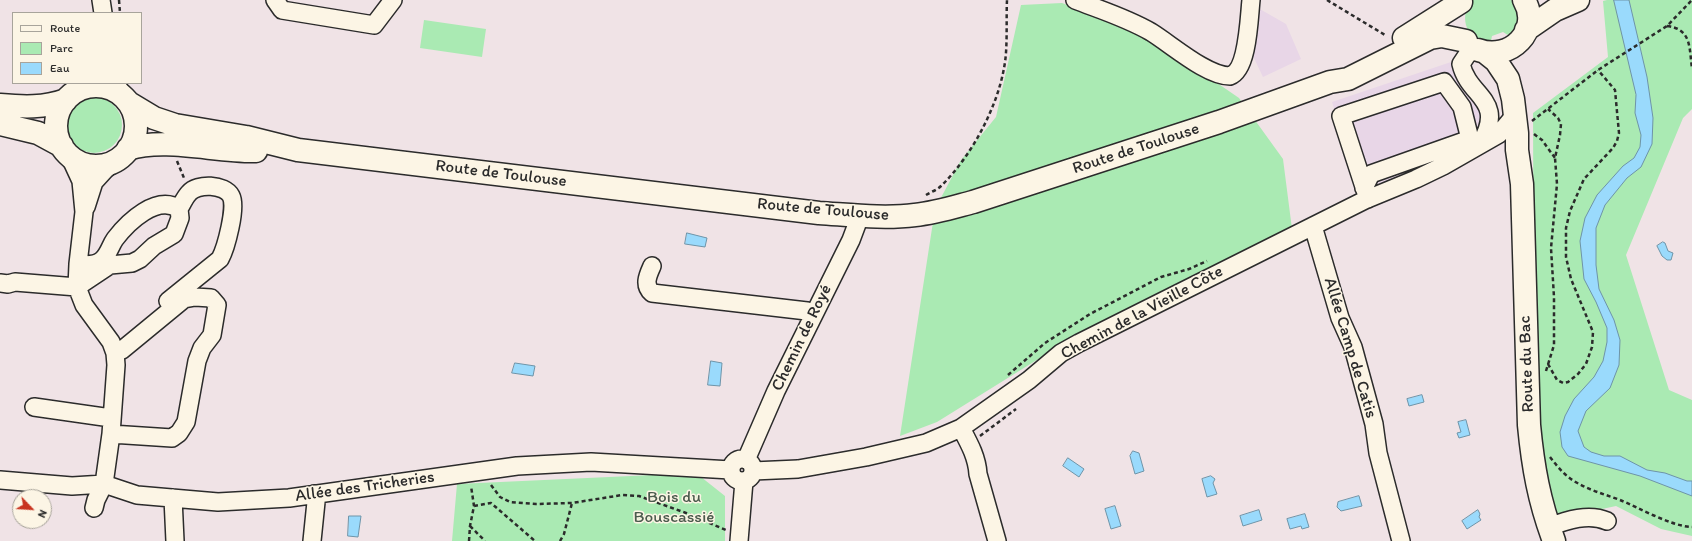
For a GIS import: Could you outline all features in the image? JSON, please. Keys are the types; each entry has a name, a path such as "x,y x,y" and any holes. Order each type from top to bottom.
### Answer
{"main road":[{"name":"Route du Bac","path":"1522,184 1526,149 1522,98 1516,70 1523,36 1529,22 1528,12 1524,0"},
{"path":"1544,0 1566,0"},
{"name":"Route de Toulouse","path":"123,95 154,118 175,125 246,137 298,150 819,213 860,216 915,215 973,202 1219,122 1330,82 1348,79 1430,38 1442,36 1495,54 1504,52 1555,10 1578,0"},
{"name":"Route de Toulouse","path":"1330,82 1462,1"},
{"path":"1462,1 1458,12 1458,22 1461,32 1476,48"},
{"name":"Route du Bac","path":"1476,48 1496,62 1508,79 1523,121 1517,150 1522,184 1529,424 1536,485 1551,534"},
{"path":"0,105 39,107 53,105 77,91 88,87 107,88 123,95 136,122 133,141 121,155 105,164 86,164 38,133 0,124"},
{"path":"65,150 58,136 56,127 59,113 77,91"},
{"name":"Route de Toulouse","path":"121,155 141,145 248,151 298,150"}],"street":[{"path":"101,0 103,12"},
{"path":"275,0 282,10 374,25 393,0"},
{"path":"1075,0 1128,20 1151,32 1206,68 1222,76 1233,75 1240,68 1244,56 1251,0"},
{"path":"1366,194 1341,116 1444,82 1462,107 1476,141 1488,130 1490,121 1488,109 1482,96 1467,79 1462,64 1467,55 1476,48"},
{"path":"1244,56 1248,75"},
{"name":"Chemin de la Vieille Côte","path":"748,471 798,469 866,457 926,443 961,428 1029,380 1061,353 1079,343 1313,226 1366,194 1416,179 1443,166 1476,141 1499,134 1523,121"},
{"path":"65,150 82,181 84,212 77,287 84,305 113,348 116,376 104,484 96,500 94,508"},
{"path":"84,212 94,182 121,155"},
{"path":"0,282 8,284 15,282 77,287 110,265 132,263 140,259 154,246 174,234 180,218 179,209 189,192 202,186 219,188 228,192 232,197 233,206 224,251 220,259 134,328 113,348"},
{"path":"78,264 88,265 100,262 108,254 114,241 126,225 141,213 160,205 172,204 179,209"},
{"name":"Chemin de Royé","path":"740,537 748,471 776,391 851,240 860,216"},
{"name":"Allée Camp de Catis","path":"1313,226 1340,318 1353,348 1374,424 1378,453 1401,541"},
{"path":"652,266 647,285 648,290 652,293 807,311 813,314"},
{"path":"34,407 111,426 172,438 179,433 186,422 197,361 202,348 212,335 217,305 211,298 195,297 184,299 122,350 113,348"},
{"path":"961,428 976,459 978,474 997,541"},
{"name":"Allée des Tricheries","path":"0,480 72,486 104,484 136,495 218,502 289,498 393,482 546,463 591,462 731,470 734,462 738,460 748,471"},
{"path":"312,541 316,502 314,494"},
{"path":"173,498 175,541"},
{"path":"1551,534 1584,517 1597,517 1607,521"}],"path":[{"path":"119,0 120,12"},
{"path":"922,198 940,187 959,166 979,134 996,96 1005,67 1007,0"},
{"path":"1327,0 1385,35"},
{"path":"1523,121 1532,120 1598,70 1667,26 1692,0"},
{"path":"1667,26 1680,29 1686,36 1690,44 1692,68"},
{"path":"1548,364 1557,380 1568,382 1578,374 1586,364 1592,347 1592,332 1571,278 1566,256 1566,228 1570,211 1584,180 1613,148 1618,137 1615,90 1598,70"},
{"path":"1546,372 1554,345 1554,297 1551,248 1557,184 1555,158 1561,124 1558,118 1548,109"},
{"path":"1531,133 1538,135 1555,158"},
{"path":"1550,456 1556,466 1568,477 1584,487 1685,527 1692,527"},
{"path":"477,472 489,481 500,497 510,502 536,504 572,503 622,495 639,496 686,513 740,537"},
{"path":"469,541 477,472"},
{"path":"474,506 492,503 535,541"},
{"path":"560,541 564,534 572,503"},
{"path":"470,526 485,541"}],"shaded area":[{"path":"1258,8 1286,24 1301,59 1263,77 1252,54"},
{"path":"1451,62 1461,84 1478,101 1483,125 1470,144 1396,180 1361,191 1332,102"}],"green space":[{"path":"1472,0 1511,0 1517,9 1518,18 1516,28 1511,37 1503,32 1492,36 1490,46 1476,39 1467,28 1465,21 1465,14"},
{"path":"1692,0 1692,109 1683,118 1626,255 1669,390 1692,400 1692,536 1661,529 1616,506 1565,517 1553,514 1546,486 1534,377 1533,113 1608,57 1603,1"},
{"path":"1062,3 1146,34 1239,98 1283,159 1292,229 1040,358 937,422 900,436 935,209 961,160 996,117 1021,5"},
{"path":"424,20 486,29 482,57 420,48"},
{"path":"94,97 105,99 114,105 120,114 122,125 120,136 114,145 105,151 94,153 83,151 74,145 68,136 66,125 68,114 74,105 83,99"},
{"name":"Bois du Bouscassié","path":"696,473 725,496 725,541 452,541 457,484"}],"water":[{"path":"1614,0 1629,0 1647,77 1653,118 1652,144 1641,167 1627,178 1605,205 1596,228 1596,265 1599,289 1614,320 1620,340 1619,365 1610,388 1586,411 1578,431 1584,447 1591,452 1604,456 1620,456 1647,470 1665,473 1687,481 1692,481 1692,496 1640,476 1568,456 1562,447 1560,432 1565,416 1574,399 1594,377 1603,361 1607,342 1607,328 1584,279 1580,241 1585,218 1597,195 1623,166 1634,158 1640,147 1641,135 1635,113 1636,95"},
{"path":"687,233 707,238 705,247 685,244"},
{"path":"1663,242 1665,243 1668,251 1673,253 1671,260 1667,260 1662,256 1657,246"},
{"path":"711,361 722,363 720,386 708,385"},
{"path":"515,363 535,366 533,376 512,373"},
{"path":"1422,395 1424,402 1409,406 1407,399"},
{"path":"1466,420 1470,435 1459,438 1457,433 1461,432 1458,422"},
{"path":"1133,451 1139,453 1144,471 1135,474 1130,456"},
{"path":"1068,458 1084,469 1079,477 1063,466"},
{"path":"1211,476 1215,479 1213,483 1217,494 1207,497 1202,479"},
{"path":"1359,496 1362,506 1341,511 1337,507 1338,502"},
{"path":"1115,506 1121,526 1111,529 1105,509"},
{"path":"1259,510 1262,520 1243,526 1240,516"},
{"path":"1478,510 1481,520 1467,529 1462,521"},
{"path":"1305,514 1309,527 1302,529 1301,526 1290,529 1287,519"},
{"path":"349,516 361,516 358,537 348,536"}]}
